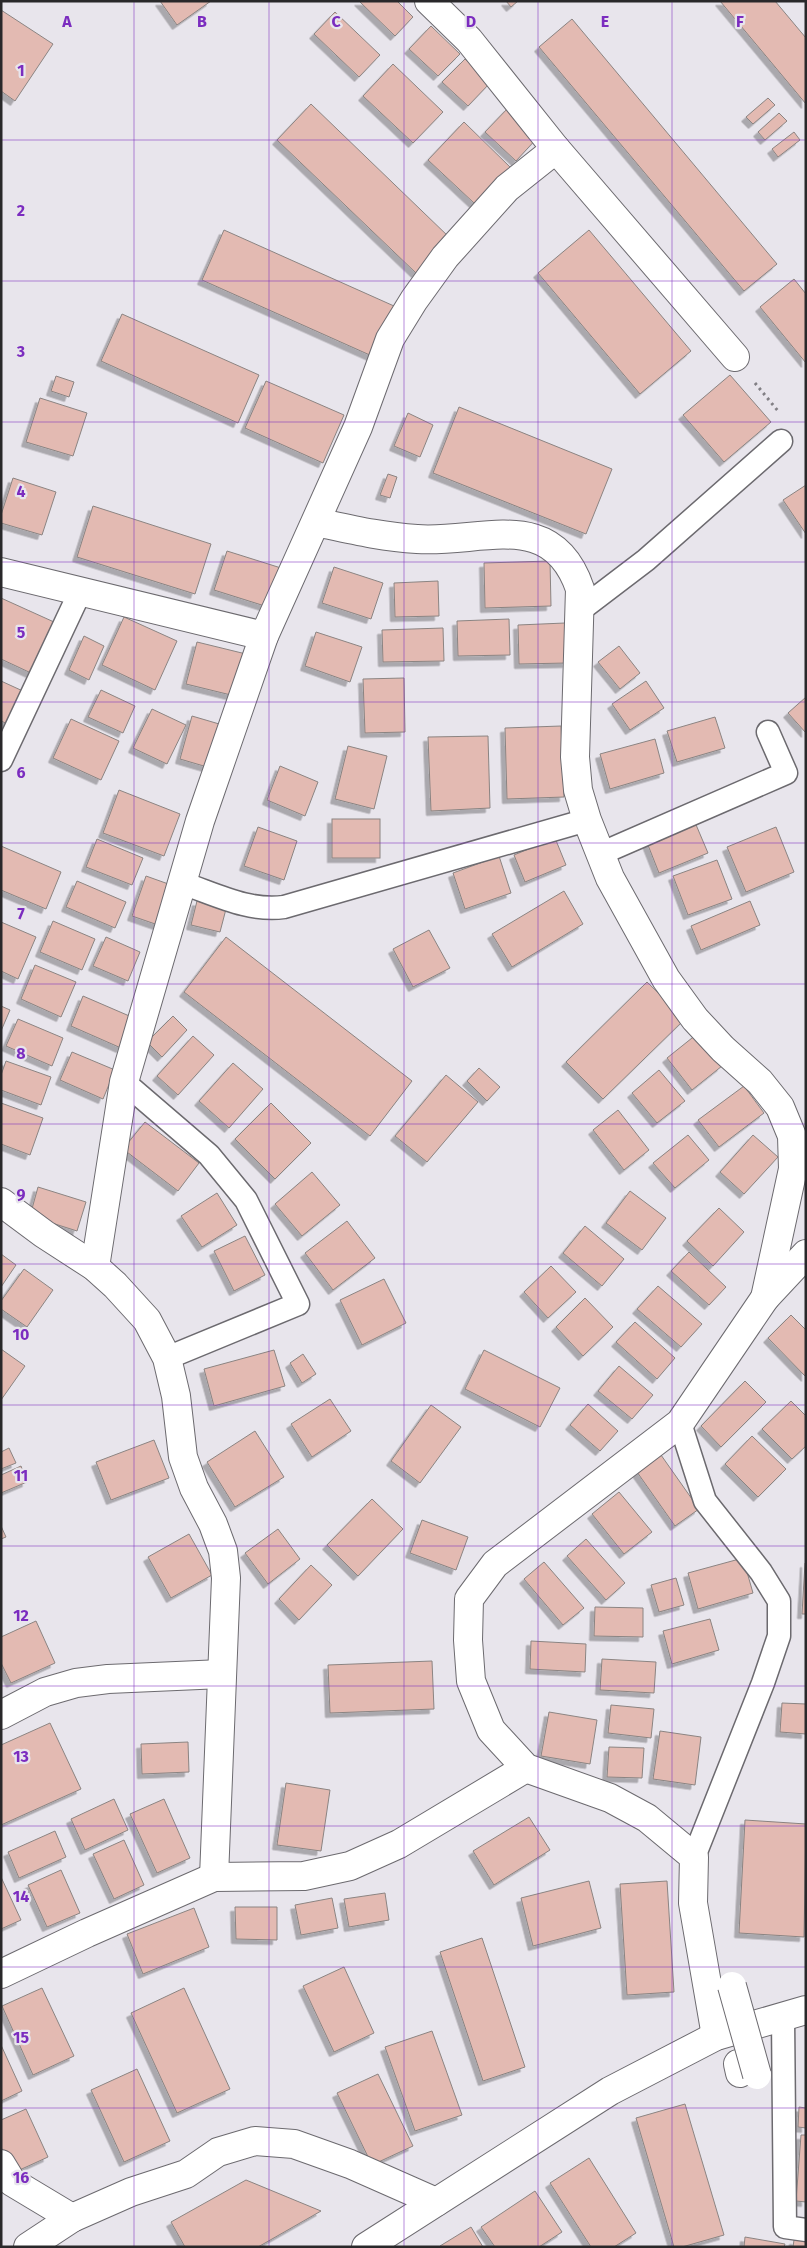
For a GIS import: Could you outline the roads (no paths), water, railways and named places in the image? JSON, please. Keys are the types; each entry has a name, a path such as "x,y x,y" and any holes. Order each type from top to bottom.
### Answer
{"street":[{"path":"430,1 469,40 556,149 735,357"},
{"path":"95,1267 124,1082 200,820 264,636 358,427 390,339 414,300 446,257 507,188 556,149"},
{"path":"316,522 378,535 418,540 504,534 537,539 560,552 574,570 580,589 575,757 578,790 600,854 610,878 666,979 695,1019 722,1049 760,1082 780,1107 792,1136 793,1169 765,1298"},
{"path":"1,572 264,636"},
{"path":"1,1202 44,1234 95,1267 115,1285 148,1320 167,1358 176,1396 183,1457 194,1488 213,1524 223,1551 226,1578 214,1877"},
{"path":"716,2036 693,1903 694,1857 647,1818 610,1798 526,1768 492,1730 471,1682 468,1640 469,1598 495,1564 680,1423 765,1298 806,1254"},
{"path":"1,1715 45,1692 76,1683 108,1679 222,1674"},
{"path":"1,1974 87,1933 214,1877 304,1876 350,1866 398,1844 526,1768"},
{"path":"732,1986 745,2071"},
{"path":"366,2247 610,2091 716,2036 794,2013"},
{"path":"28,2247 72,2218 131,2192 186,2174 218,2152 255,2140 294,2144 350,2164 436,2202"},
{"path":"1,2164 12,2182 72,2218"}],"lane":[{"path":"579,611 646,560 781,441"},
{"path":"1,760 80,592"},
{"path":"600,854 786,773 768,732"},
{"path":"182,883 246,905 269,909 284,908 587,820"},
{"path":"124,1082 209,1155 246,1200 298,1304 167,1358"},
{"path":"680,1423 705,1501 761,1572 779,1601 779,1636 694,1857"},
{"path":"794,2013 785,2227 806,2230"}]}
